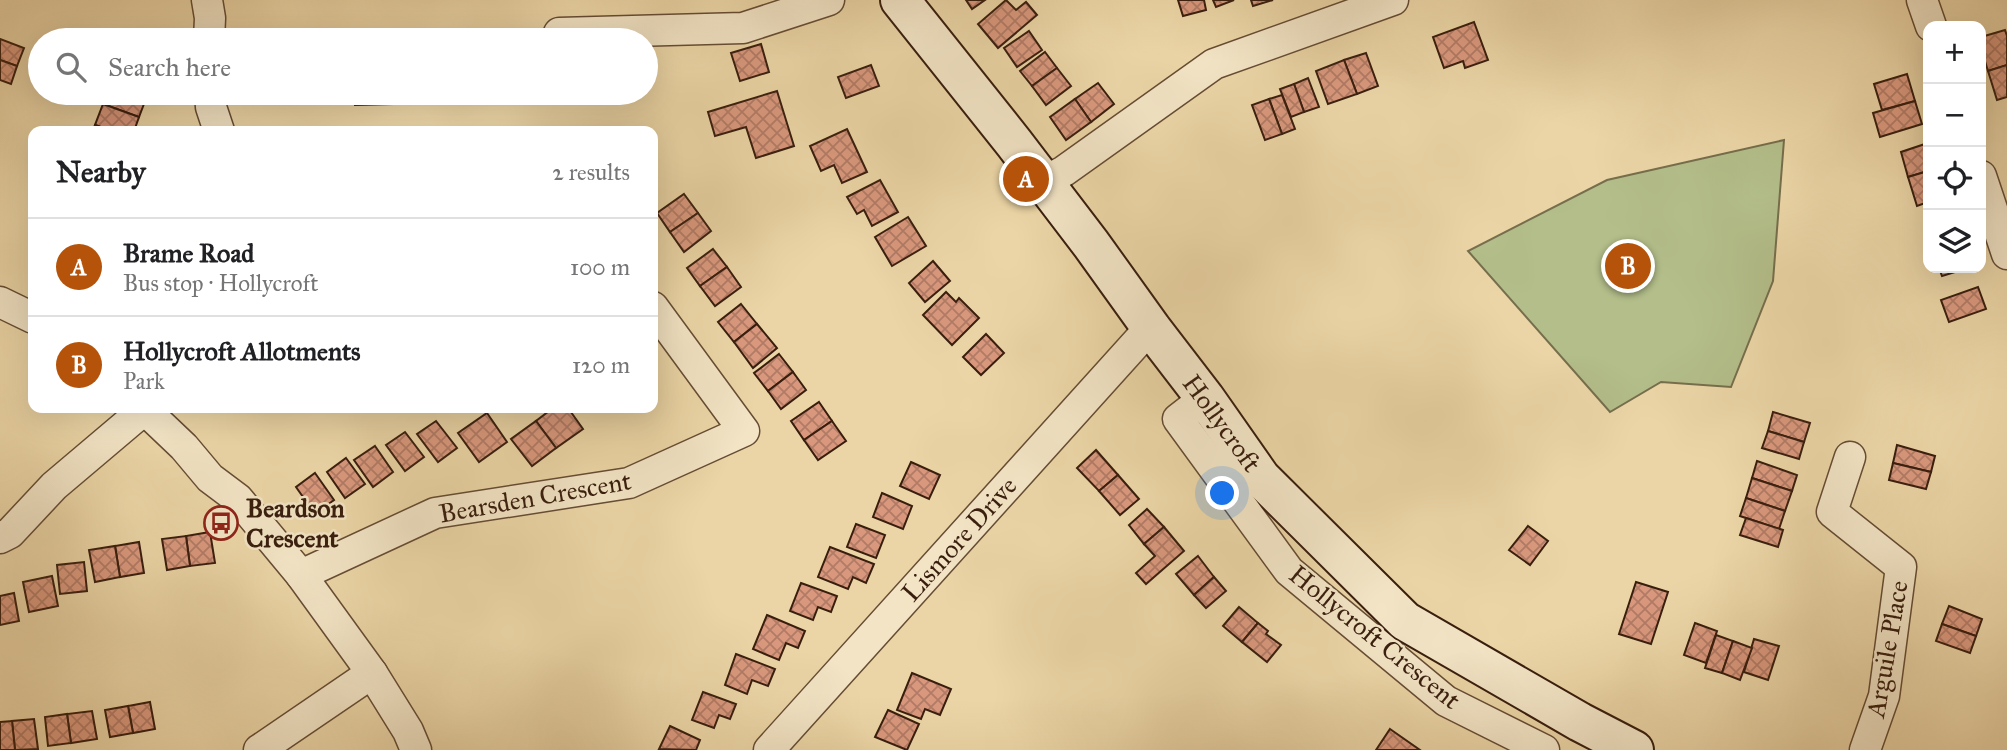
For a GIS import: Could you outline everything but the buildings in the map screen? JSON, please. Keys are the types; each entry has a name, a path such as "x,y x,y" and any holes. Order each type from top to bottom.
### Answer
{"street":[{"path":"207,0 210,28"},
{"path":"658,30 743,28 828,0"},
{"name":"Hollycroft","path":"900,0 1091,244 1261,478 1405,621 1633,750"},
{"path":"1043,182 1214,64 1393,0"},
{"path":"1922,0 1929,21"},
{"path":"211,105 217,126"},
{"path":"1986,191 2007,254"},
{"path":"0,302 28,316"},
{"name":"Bearsden Crescent","path":"301,575 435,513 629,483 744,431 658,314"},
{"name":"Lismore Drive","path":"769,750 1139,340 1152,329"},
{"name":"Hollycroft Crescent","path":"1205,398 1178,419 1289,571 1446,701 1544,750"},
{"path":"0,538 10,533 54,486 139,413"},
{"path":"148,413 184,447 210,478 238,499 301,575 372,673 408,731 416,750"},
{"name":"Arguile Place","path":"1850,457 1832,512 1901,567 1884,696 1865,750"},
{"path":"259,750 372,673"}],"green space":[{"path":"1784,140 1773,281 1731,387 1661,382 1610,412 1468,251 1607,180"}],"place":[{"name":"Brame Road","path":"1026,179"},
{"name":"Hollycroft Allotments","path":"1628,266"},
{"name":"Beardson Crescent","path":"221,523"}]}
